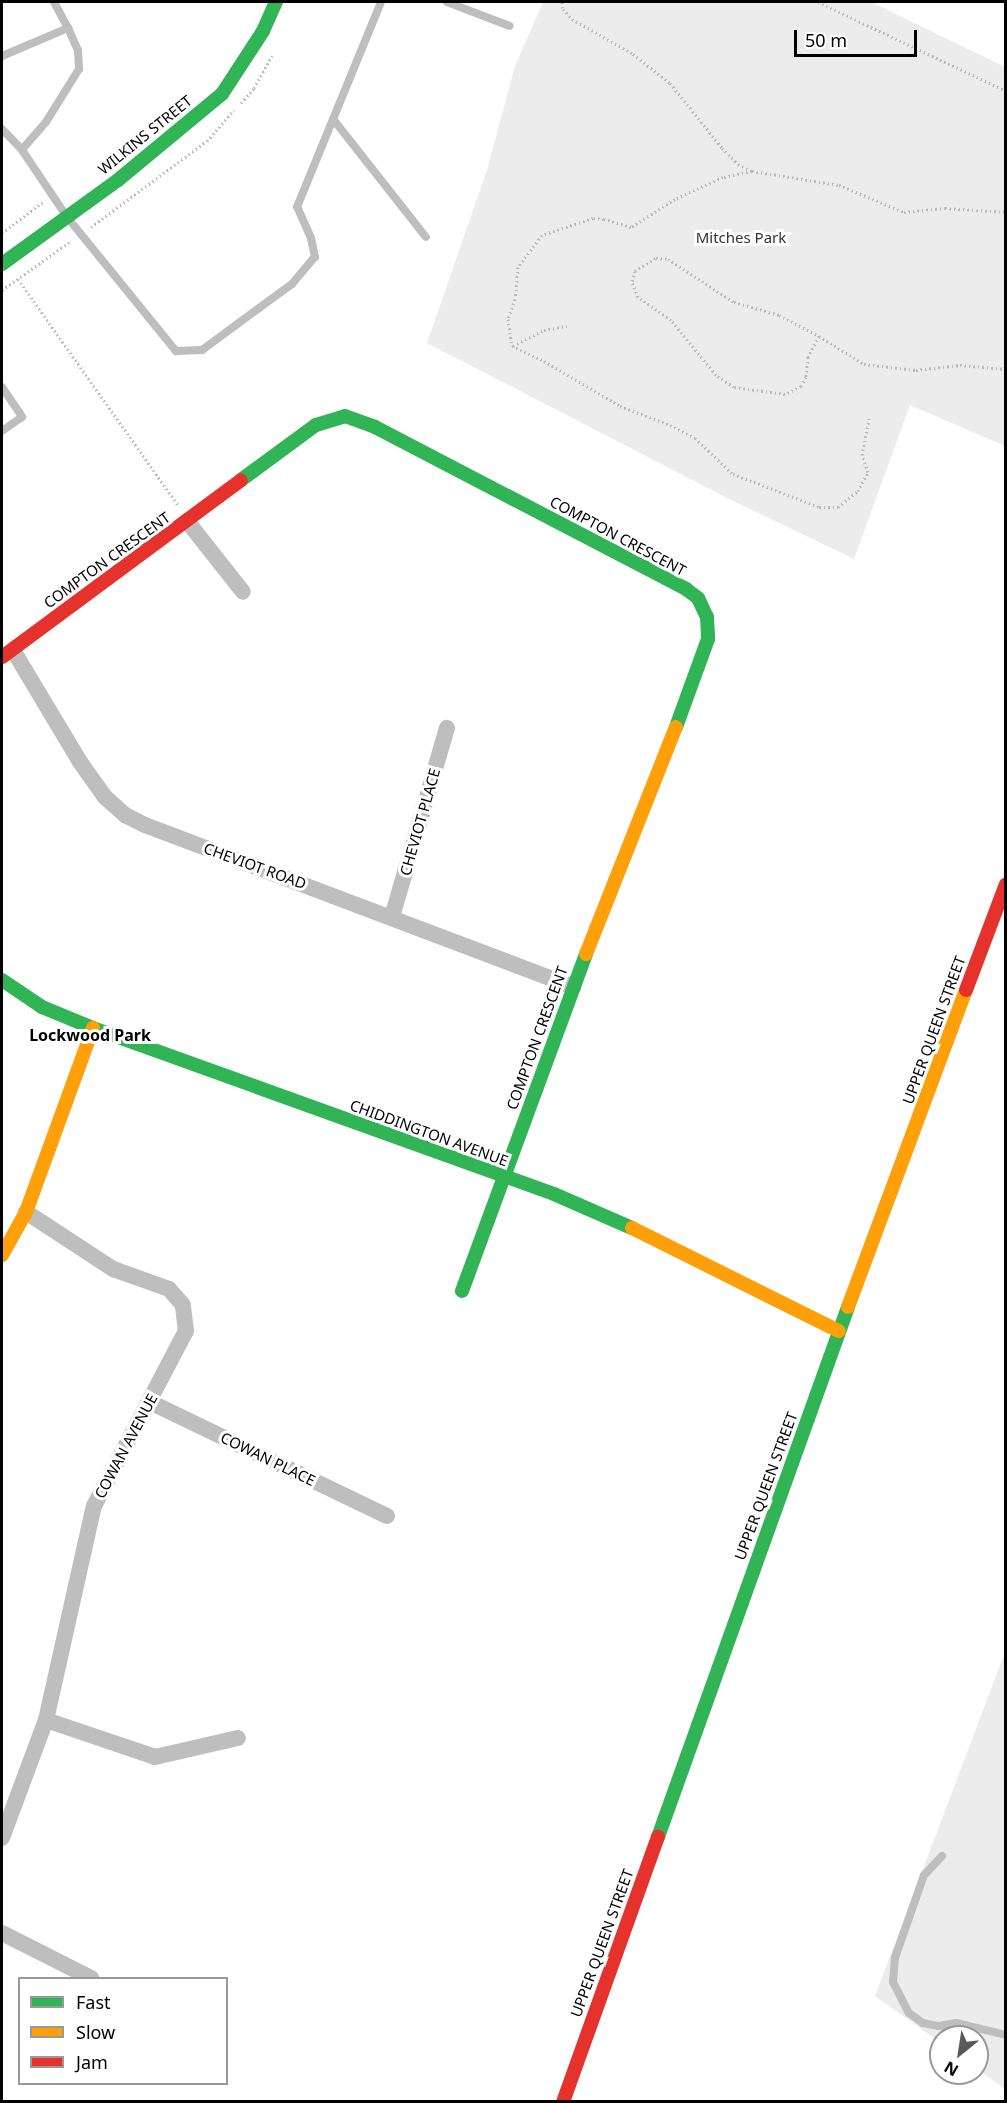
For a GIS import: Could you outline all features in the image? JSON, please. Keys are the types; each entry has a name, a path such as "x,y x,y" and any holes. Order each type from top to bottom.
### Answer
{"street":[{"name":"WILKINS STREET","path":"2,264 118,180 222,94 263,31 276,2"},
{"name":"COMPTON CRESCENT","path":"7,653 185,516 316,425 345,416 375,427 686,589 698,598 707,617 708,639 698,672 573,987 462,1291"},
{"path":"185,516 243,592"},
{"name":"CHEVIOT ROAD","path":"7,653 105,797 125,815 145,825 573,987"},
{"name":"CHEVIOT PLACE","path":"392,917 447,728"},
{"name":"UPPER QUEEN STREET","path":"563,2102 839,1331 1005,884"},
{"name":"CHIDDINGTON AVENUE","path":"2,980 42,1007 93,1028 502,1178 554,1194 650,1236 839,1331"},
{"path":"2,1255 26,1212 93,1028"},
{"name":"COWAN AVENUE","path":"2,1838 46,1720 94,1506 186,1331 183,1305 170,1289 113,1269 26,1212"},
{"name":"COWAN PLACE","path":"150,1402 387,1515"},
{"path":"46,1720 155,1757 238,1738"},
{"path":"2,1933 89,1977"}],"lane":[{"path":"22,150 46,122 79,69 78,50 54,2"},
{"path":"2,129 22,150 67,217 176,351 202,350 292,284 315,257 311,238 297,207 381,2"},
{"path":"447,2 510,26"},
{"path":"2,56 68,28"},
{"path":"333,119 426,237"},
{"path":"2,387 22,417 2,431"},
{"path":"942,1856 924,1875 895,1958 893,1982 909,2013 923,2023 939,2026 956,2023 1005,2036"}],"path":[{"path":"562,2 563,9 572,19 633,54 670,82 722,148 738,164 752,171 839,185 904,212 945,208 1005,212"},
{"path":"818,2 1005,91"},
{"path":"512,346 508,320 515,299 519,267 542,235 593,218 631,227 675,199 723,177 752,171"},
{"path":"2,233 45,200"},
{"path":"2,290 76,237"},
{"path":"819,336 808,357 806,377 801,386 785,394 734,387 716,375 671,320 638,297 632,281 635,271 656,258 668,259 734,302 779,315 819,336 864,364 916,370 960,365 1005,369"},
{"path":"18,279 185,516"},
{"path":"512,346 544,330 567,326"},
{"path":"512,346 544,361 621,406 670,425 695,438 733,474 819,507 838,507 858,491 868,472 862,455 869,418"}],"green space":[{"name":"Mitches Park","path":"543,2 871,2 1005,67 1005,446 910,405 854,559 729,499 427,343 487,170 515,66"},
{"path":"1005,1652 1005,2089 989,2078 989,2025 929,2025 929,2034 875,1996"}],"traffic: fast":[{"path":"2,264 118,180 222,94 263,31 276,2"},
{"path":"241,480 316,425 345,416 375,427 686,589 698,598 707,617 708,639 676,727"},
{"path":"462,1291 586,954"},
{"path":"2,980 42,1007 93,1028 554,1194 632,1228"},
{"path":"658,1837 848,1307"}],"traffic: slow":[{"path":"586,954 676,727"},
{"path":"848,1307 966,990"},
{"path":"2,1255 26,1212 93,1028"},
{"path":"632,1228 839,1331"}],"traffic: jam":[{"path":"2,657 241,480"},
{"path":"966,990 1006,884"},
{"path":"563,2102 658,1837"}],"district":[{"name":"Lockwood Park","path":"90,1035"}]}
